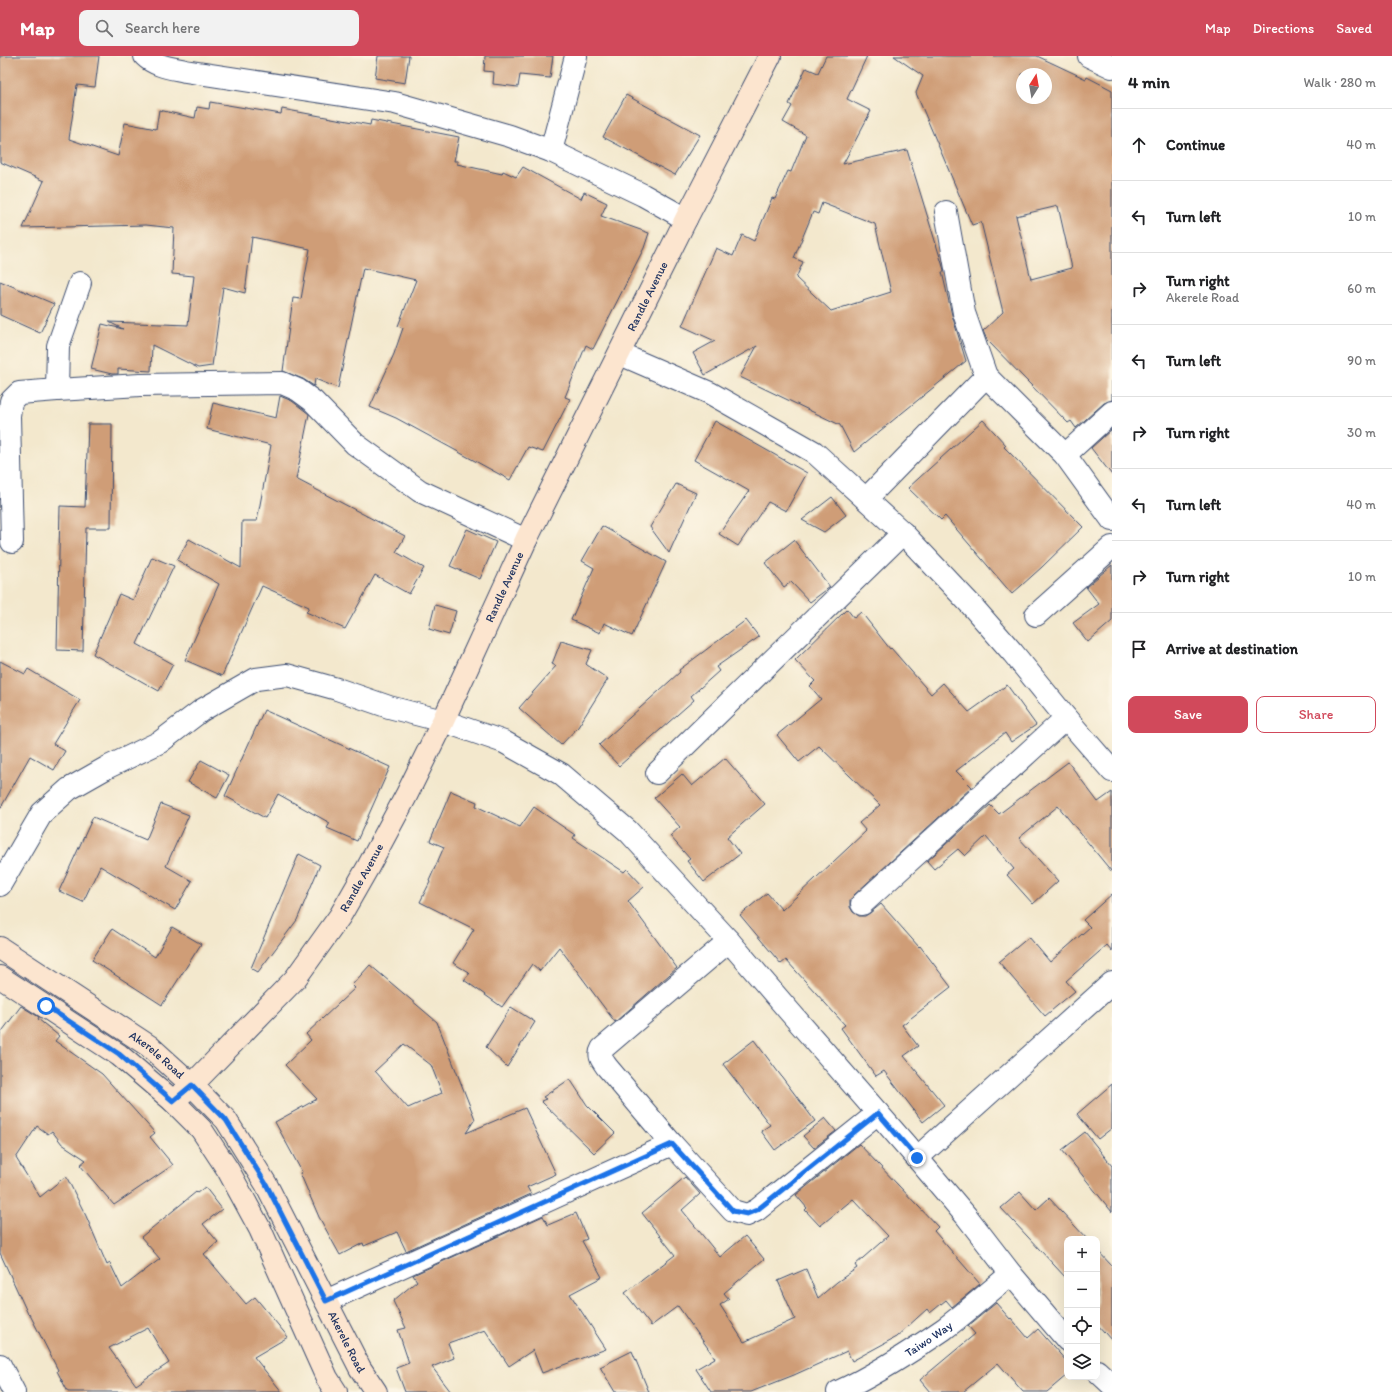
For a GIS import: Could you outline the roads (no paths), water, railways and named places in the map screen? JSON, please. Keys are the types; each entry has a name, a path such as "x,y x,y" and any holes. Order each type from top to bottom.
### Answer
{"street":[{"path":"145,56 148,59 166,66 185,70 395,103 510,136 551,152 643,194 686,219"},
{"path":"551,152 576,56"},
{"name":"Randle Avenue","path":"173,1101 192,1085 295,979 340,916 368,867 403,802 443,720 526,540 686,219 770,56"},
{"path":"1089,56 1112,67"},
{"path":"946,212 964,313 986,376 1065,455 1112,520"},
{"path":"57,390 58,346 80,283"},
{"path":"620,354 710,393 814,452 903,533 972,606 1066,718 1112,770"},
{"path":"866,499 986,376"},
{"path":"12,542 8,416 11,401 19,393 140,385 282,384 298,390 313,401 355,444 420,491 526,540"},
{"path":"1065,455 1112,412"},
{"path":"657,773 903,533"},
{"path":"1036,615 1112,547"},
{"path":"0,885 42,813 69,789 106,768 160,742 202,710 256,679 287,675 337,689 389,707 443,720 504,742 561,774 628,831 729,941 917,1158 1064,1336"},
{"path":"862,904 1066,718"},
{"path":"729,941 599,1053 607,1067 672,1144 733,1211 747,1214 757,1210 878,1113"},
{"name":"Akerele Road","path":"0,948 149,1046 192,1085 226,1120 266,1184 360,1368 376,1392"},
{"path":"0,977 119,1054 173,1101 200,1129 231,1177 260,1229 327,1378 336,1392"},
{"path":"917,1158 1112,982"},
{"path":"326,1301 672,1144"},
{"name":"Taiwo Way","path":"838,1392 855,1384 944,1329 1011,1274"},
{"path":"0,1365 14,1392"},
{"path":"1100,1374 1112,1385"}]}
